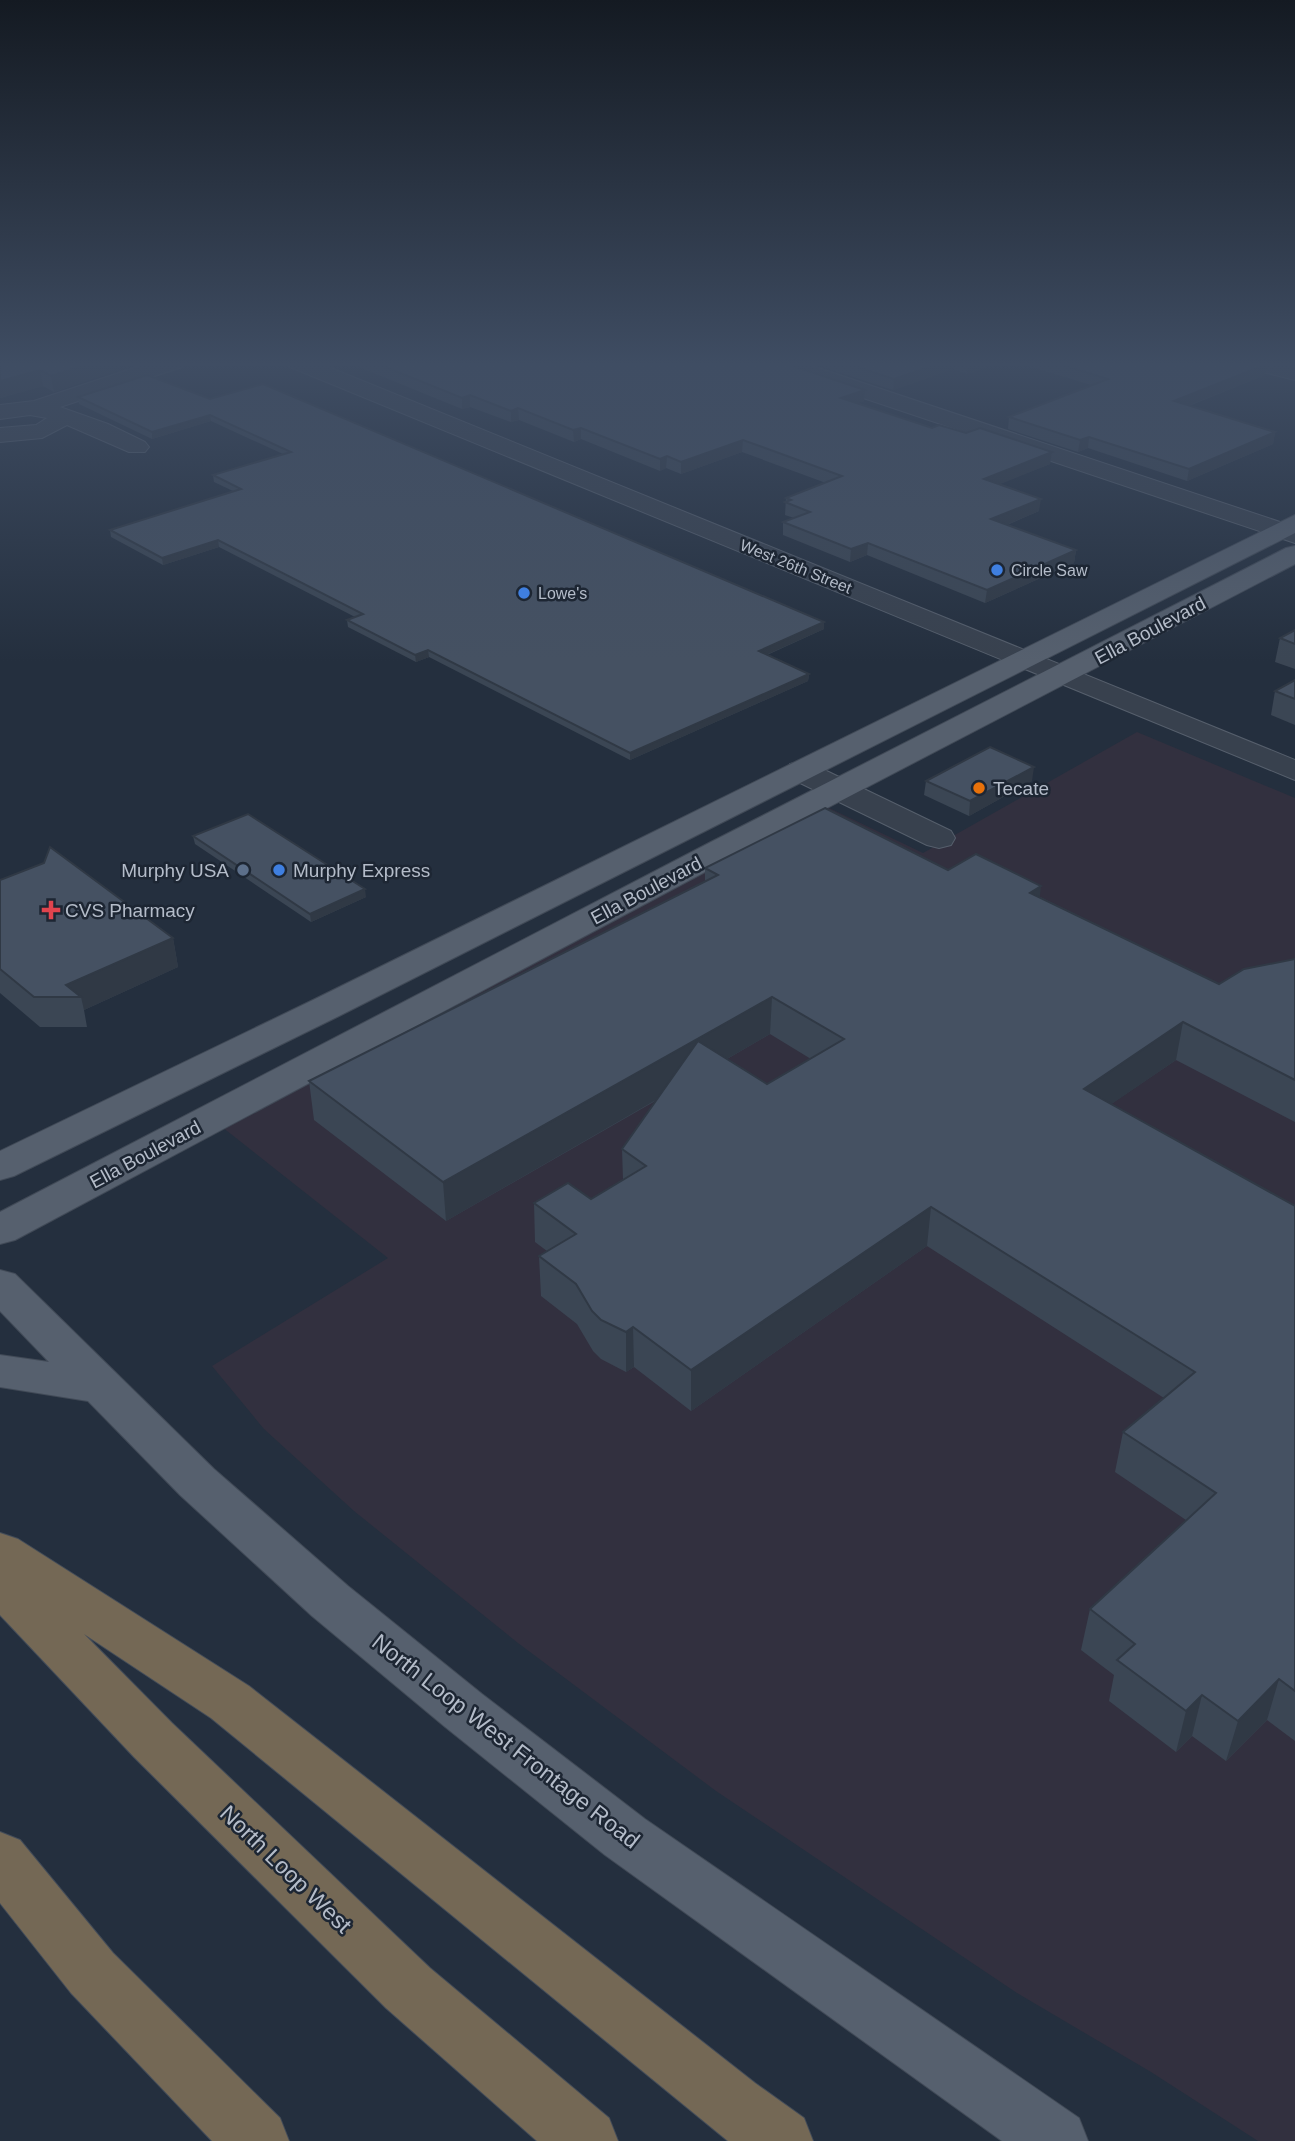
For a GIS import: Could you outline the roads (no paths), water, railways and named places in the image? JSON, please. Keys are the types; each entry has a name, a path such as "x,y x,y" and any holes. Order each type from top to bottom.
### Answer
{"highway":[{"path":"0,1553 230,1702 732,2105 781,2141"},
{"name":"North Loop West","path":"0,1582 153,1740 408,1987 586,2141"},
{"path":"0,1858 92,1973 257,2141"}],"main road":[{"name":"Ella Boulevard","path":"0,1167 1290,529"},
{"name":"Ella Boulevard","path":"0,1230 840,789 1295,554"},
{"name":"North Loop West Frontage Road","path":"0,1285 197,1482 330,1601 463,1710 625,1837 1056,2141"},
{"path":"0,1371 100,1386"}],"street":[{"name":"West 26th Street","path":"541,462 1295,771"},
{"path":"1085,462 1290,529"},
{"path":"801,771 939,838"}],"place":[{"name":"Circle Saw","path":"997,570"},
{"name":"Lowe's","path":"524,593"},
{"name":"Tecate","path":"979,788"},
{"name":"Murphy USA","path":"243,870"},
{"name":"Murphy Express","path":"279,870"},
{"name":"CVS Pharmacy","path":"51,910"}]}
